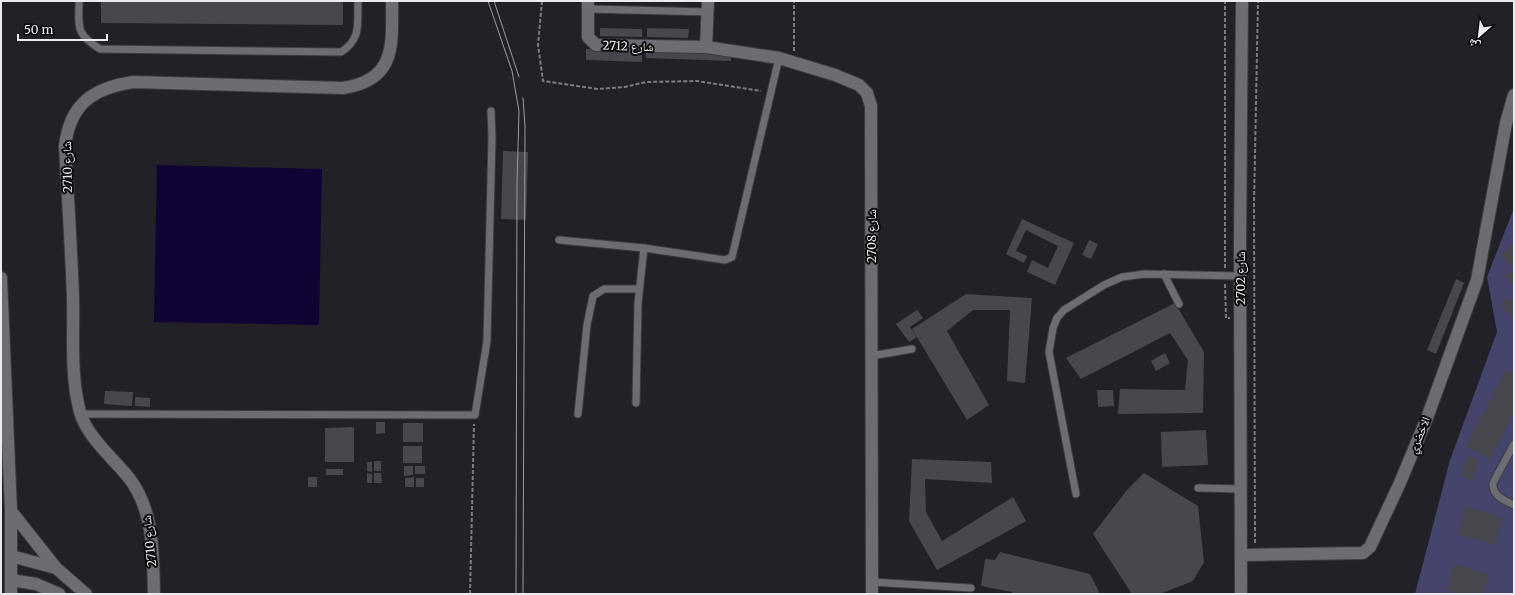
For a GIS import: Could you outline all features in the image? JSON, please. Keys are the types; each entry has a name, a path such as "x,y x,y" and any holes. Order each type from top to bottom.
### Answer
{"street":[{"name":"شارع 2710","path":"154,594 150,529 147,512 138,491 129,478 104,451 80,414 74,384 72,298 65,146 67,132 78,108 83,102 103,88 133,82 343,88 371,80 380,72 389,58 392,49 392,1"},
{"name":"شارع 2702","path":"1242,1 1240,276 1242,489 1249,554"},
{"name":"شارع 2712","path":"588,5 588,37 596,45 706,47"},
{"path":"706,47 708,6"},
{"name":"شارع 2708","path":"706,47 779,58 848,80 859,85 867,93 871,106 872,588"},
{"name":"الاخضري","path":"1249,554 1353,554 1363,553 1370,547 1399,485 1427,418 1476,280 1506,123 1514,95"},
{"name":"الاخضري","path":"1501,155 1514,129"},
{"path":"1,278 10,483 6,510 4,577 11,594"},
{"path":"1,459 7,442"},
{"path":"6,510 56,568 86,594"},
{"path":"1241,594 1249,554"},
{"path":"4,556 56,568"},
{"path":"4,577 36,584 59,594"}],"lane":[{"path":"79,1 79,31 87,41 100,49 341,52 351,46 357,37 358,1"},
{"path":"588,5 708,6"},
{"path":"559,240 644,248 725,260 732,256 779,58"},
{"path":"80,414 474,415 487,342 492,137 491,111"},
{"path":"636,403 639,289 644,248"},
{"path":"1076,494 1053,376 1050,352 1053,328 1064,310 1104,285 1122,277 1145,274 1240,276"},
{"path":"1164,274 1179,304"},
{"path":"578,414 587,325 594,296 604,289 639,289"},
{"path":"871,356 912,349"},
{"path":"1514,444 1493,483 1493,490 1496,495 1514,505"},
{"path":"1198,488 1242,489"},
{"path":"872,588 971,588"}],"path":[{"path":"542,1 538,45 543,81 598,89 625,87 646,82 696,82 771,92"},
{"path":"794,1 794,62"},
{"path":"1226,1 1226,318 1255,319"},
{"path":"1249,554 1255,319 1254,204 1258,1"},
{"path":"470,594 474,415"}],"shaded area":[{"path":"157,165 322,169 319,325 154,322"},
{"path":"1514,208 1514,594 1415,594 1450,460 1497,332 1487,277"}],"building":[{"path":"101,1 343,1 343,25 101,23"},
{"path":"600,28 642,29 642,37 600,36"},
{"path":"647,28 689,29 688,38 647,37"},
{"path":"586,49 642,51 642,62 586,60"},
{"path":"646,49 731,52 731,61 646,58"},
{"path":"503,151 528,152 526,220 501,219"},
{"path":"1022,219 1074,243 1055,285 1027,272 1032,260 1048,268 1058,246 1026,230 1016,251 1027,256 1024,263 1006,254"},
{"path":"1089,240 1098,244 1091,259 1082,255"},
{"path":"1514,242 1514,269 1500,255"},
{"path":"1510,271 1514,274 1514,285 1504,277"},
{"path":"1456,279 1464,283 1436,354 1427,350"},
{"path":"966,294 1032,298 1025,383 1007,381 1010,310 973,310 947,331 989,405 967,420 912,329"},
{"path":"1507,298 1514,304 1514,312 1511,315 1500,306"},
{"path":"1175,303 1204,352 1203,413 1118,414 1120,389 1185,390 1188,360 1170,333 1081,379 1066,358"},
{"path":"917,310 923,318 910,327 917,337 909,342 896,324"},
{"path":"1165,353 1170,363 1156,371 1151,361"},
{"path":"1506,370 1514,374 1514,413 1490,459 1466,446"},
{"path":"1097,390 1113,390 1114,406 1098,407"},
{"path":"105,391 133,392 132,406 104,404"},
{"path":"135,397 150,398 150,407 135,406"},
{"path":"376,422 385,422 385,433 376,434"},
{"path":"403,423 423,423 423,442 403,442"},
{"path":"354,427 354,462 325,462 325,428"},
{"path":"1206,430 1208,465 1162,467 1161,432"},
{"path":"403,446 422,446 422,463 403,463"},
{"path":"1468,456 1479,459 1472,480 1461,476"},
{"path":"912,459 991,462 992,483 925,479 926,512 942,541 1013,497 1026,521 937,570 909,521"},
{"path":"374,461 381,461 381,471 374,471"},
{"path":"367,462 372,462 372,472 367,471"},
{"path":"404,466 413,466 413,475 404,476"},
{"path":"415,466 425,466 425,474 415,474"},
{"path":"326,469 343,469 343,475 326,475"},
{"path":"367,473 372,474 372,483 367,483"},
{"path":"374,473 381,473 382,483 374,483"},
{"path":"1144,473 1198,506 1204,562 1193,581 1160,594 1132,594 1093,534 1127,490"},
{"path":"308,477 317,477 317,487 308,487"},
{"path":"414,477 414,487 405,487 405,478"},
{"path":"416,478 424,478 424,487 416,487"},
{"path":"1466,506 1503,518 1494,545 1457,534"},
{"path":"1000,552 1090,574 1100,594 1011,594 1012,592 981,586 985,559 995,560"},
{"path":"1454,564 1489,574 1483,594 1461,594 1446,590"}],"tram line":[{"path":"488,1 512,71 519,111 517,184 516,594"},
{"path":"494,1 519,77"},
{"path":"523,98 525,126 523,594"}]}
